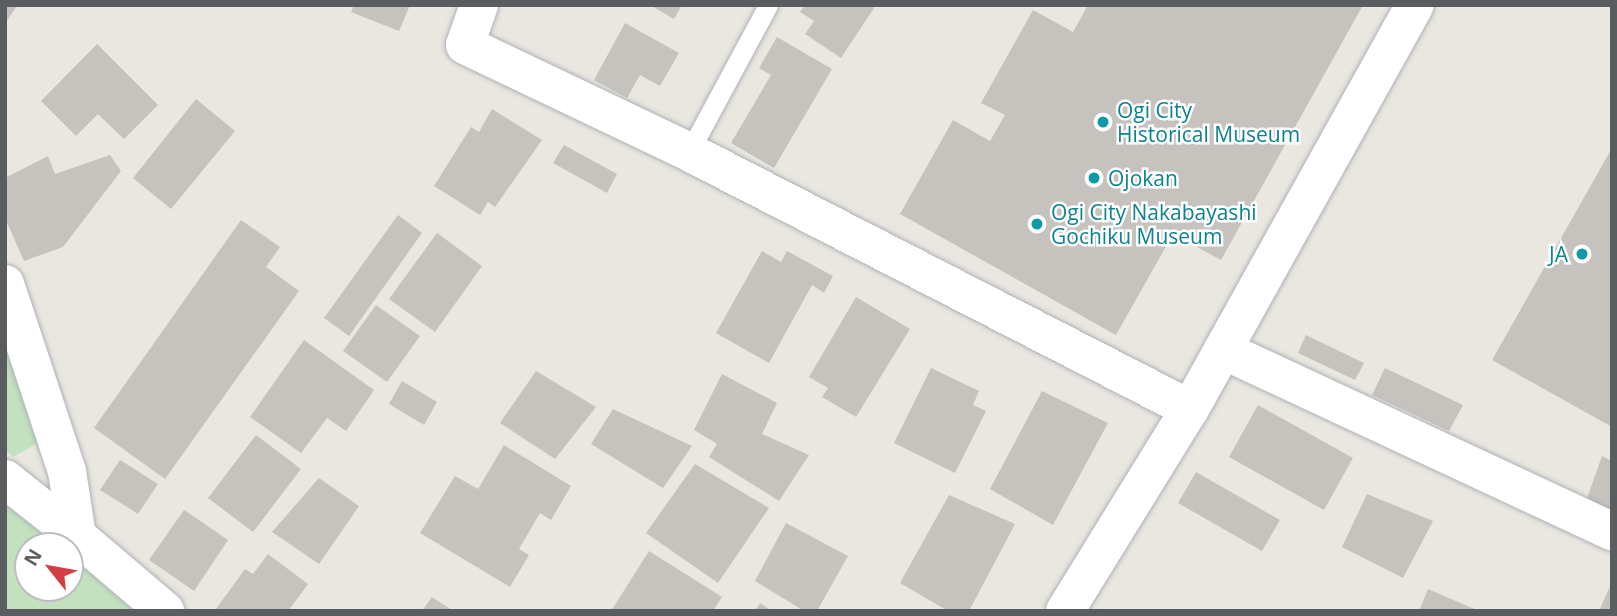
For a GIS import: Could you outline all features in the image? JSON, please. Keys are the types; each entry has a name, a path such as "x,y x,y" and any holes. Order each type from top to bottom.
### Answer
{"street":[{"path":"479,5 465,45 689,152 1190,409"},
{"path":"1065,611 1190,409 1415,5"},
{"path":"5,284 67,471 76,532"},
{"path":"1223,350 1612,531"},
{"path":"5,479 72,532"},
{"path":"84,542 165,611"}],"lane":[{"path":"689,152 768,5"}],"green space":[{"path":"5,327 43,440 13,457 5,449"},
{"path":"5,494 47,532 14,532 14,602 84,602 84,566 134,611 5,611"}],"building":[{"path":"5,5 18,5 5,23"},
{"path":"354,5 410,5 399,31 351,12"},
{"path":"650,5 682,5 674,19"},
{"path":"805,5 870,5 874,8 841,58 805,34 814,21 800,12"},
{"name":"Ojokan","path":"1088,5 1363,5 1221,260 1173,234 1116,335 900,214 953,120 990,141 1005,115 981,103 1033,10 1073,32"},
{"path":"625,23 679,53 660,86 640,75 627,98 594,80"},
{"path":"777,37 832,69 774,168 731,143 771,75 759,68"},
{"path":"97,44 158,105 124,139 98,114 76,136 41,101"},
{"path":"196,99 235,131 171,209 133,178"},
{"path":"492,109 542,140 495,207 488,202 480,215 434,186 471,127 479,132"},
{"path":"564,145 617,174 607,193 553,163"},
{"name":"JA","path":"1612,148 1612,427 1492,360"},
{"path":"110,155 121,171 63,247 24,261 5,218 5,178 48,156 55,174"},
{"path":"398,215 422,233 349,336 324,318"},
{"path":"241,220 280,247 266,267 299,291 165,479 94,428"},
{"path":"437,233 482,266 435,332 389,299"},
{"path":"762,251 781,262 787,251 833,276 824,293 812,285 769,363 716,333"},
{"path":"856,297 910,329 856,417 822,397 828,388 809,377"},
{"path":"376,305 420,336 387,382 343,351"},
{"path":"1306,335 1364,363 1355,380 1298,353"},
{"path":"304,340 374,390 346,431 327,418 301,453 250,417"},
{"path":"931,368 979,391 973,405 986,411 955,473 894,443"},
{"path":"1385,368 1463,405 1449,431 1372,395"},
{"path":"536,371 596,407 555,459 500,423"},
{"path":"722,374 777,403 762,434 809,455 779,501 709,457 717,444 694,430"},
{"path":"402,381 437,402 424,425 389,404"},
{"path":"1042,391 1108,423 1053,525 990,489"},
{"path":"1258,405 1353,458 1324,510 1229,457"},
{"path":"613,409 692,446 663,488 591,444"},
{"path":"256,435 301,469 253,532 208,498"},
{"path":"504,445 571,486 551,520 540,513 519,549 529,555 510,587 420,533 455,476 478,489"},
{"path":"1602,456 1612,461 1612,518 1585,504"},
{"path":"120,460 158,484 138,514 100,490"},
{"path":"695,464 769,508 718,583 646,533"},
{"path":"1196,472 1280,520 1262,551 1178,503"},
{"path":"319,478 359,506 319,564 272,532"},
{"path":"1367,494 1433,521 1403,578 1342,547"},
{"path":"949,495 1015,524 969,611 948,611 900,583"},
{"path":"184,510 228,540 194,591 149,560"},
{"path":"786,523 848,556 817,611 804,611 755,581"},
{"path":"649,551 722,597 713,611 611,611"},
{"path":"268,554 308,584 288,611 216,609 245,569 253,574"},
{"path":"1612,582 1612,611 1599,611"},
{"path":"1428,589 1479,611 1419,611"},
{"path":"432,597 453,611 422,611"},
{"path":"760,603 772,611 755,611"}],"place":[{"name":"Ogi City Historical Museum","path":"1103,122"},
{"name":"Ojokan","path":"1094,178"},
{"name":"Ogi City Nakabayashi Gochiku Museum","path":"1037,224"},
{"name":"JA","path":"1582,254"}]}
